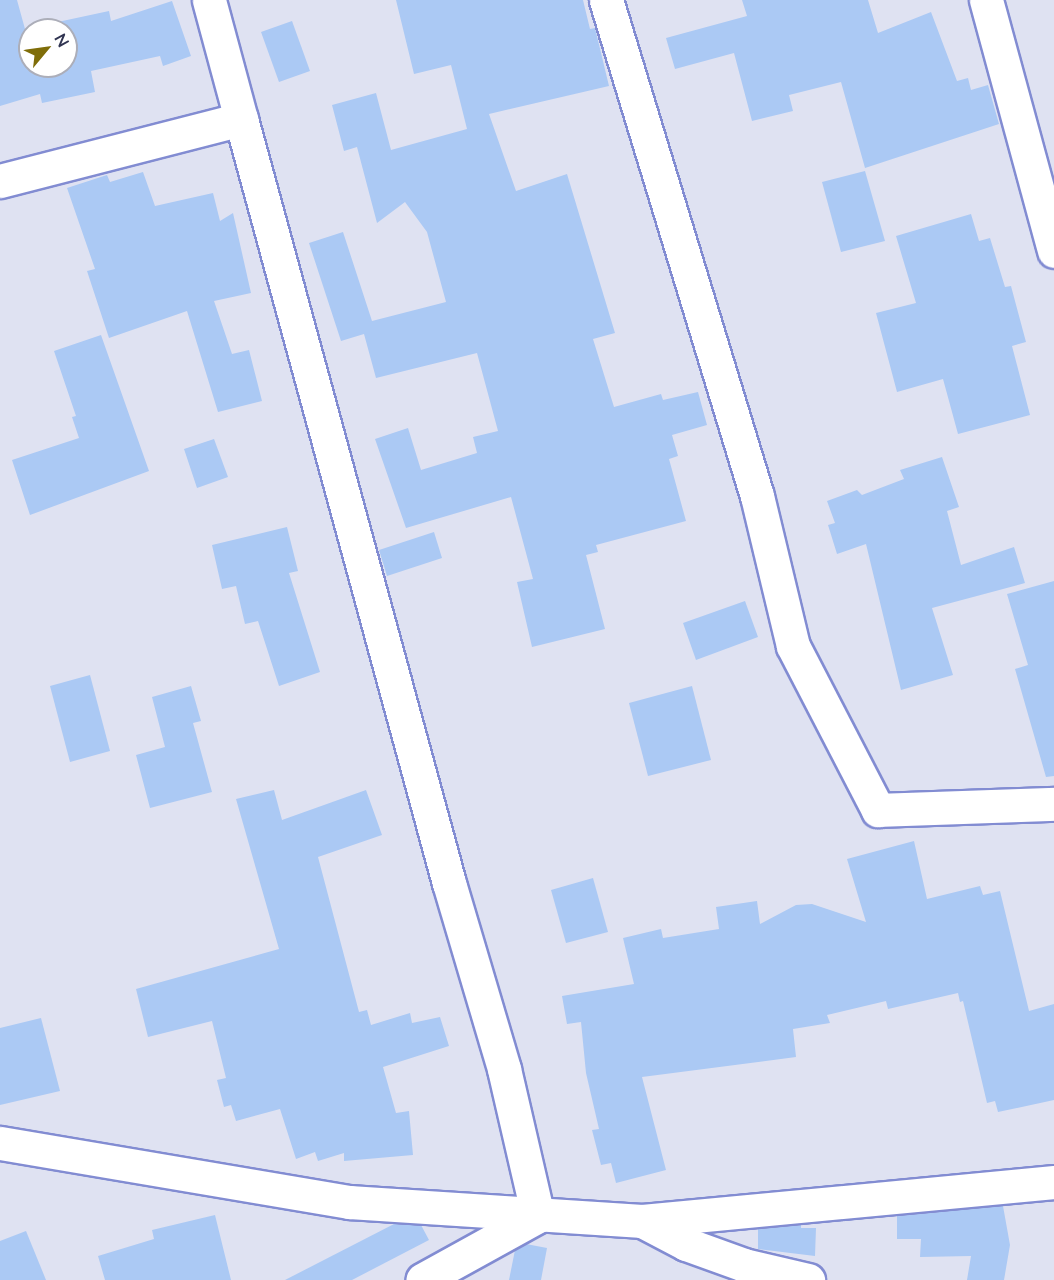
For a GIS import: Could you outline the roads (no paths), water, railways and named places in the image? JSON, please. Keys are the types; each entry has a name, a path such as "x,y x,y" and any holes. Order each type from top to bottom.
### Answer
{"street":[{"path":"209,0 449,884 504,1069 538,1216"},
{"path":"606,0 757,496 794,646 879,810 1054,804"},
{"path":"986,0 1054,251"},
{"path":"0,181 241,119"},
{"path":"0,1143 349,1202 642,1221 1054,1182"},
{"path":"422,1280 538,1216"},
{"path":"642,1221 686,1244 744,1265 808,1280"}]}
